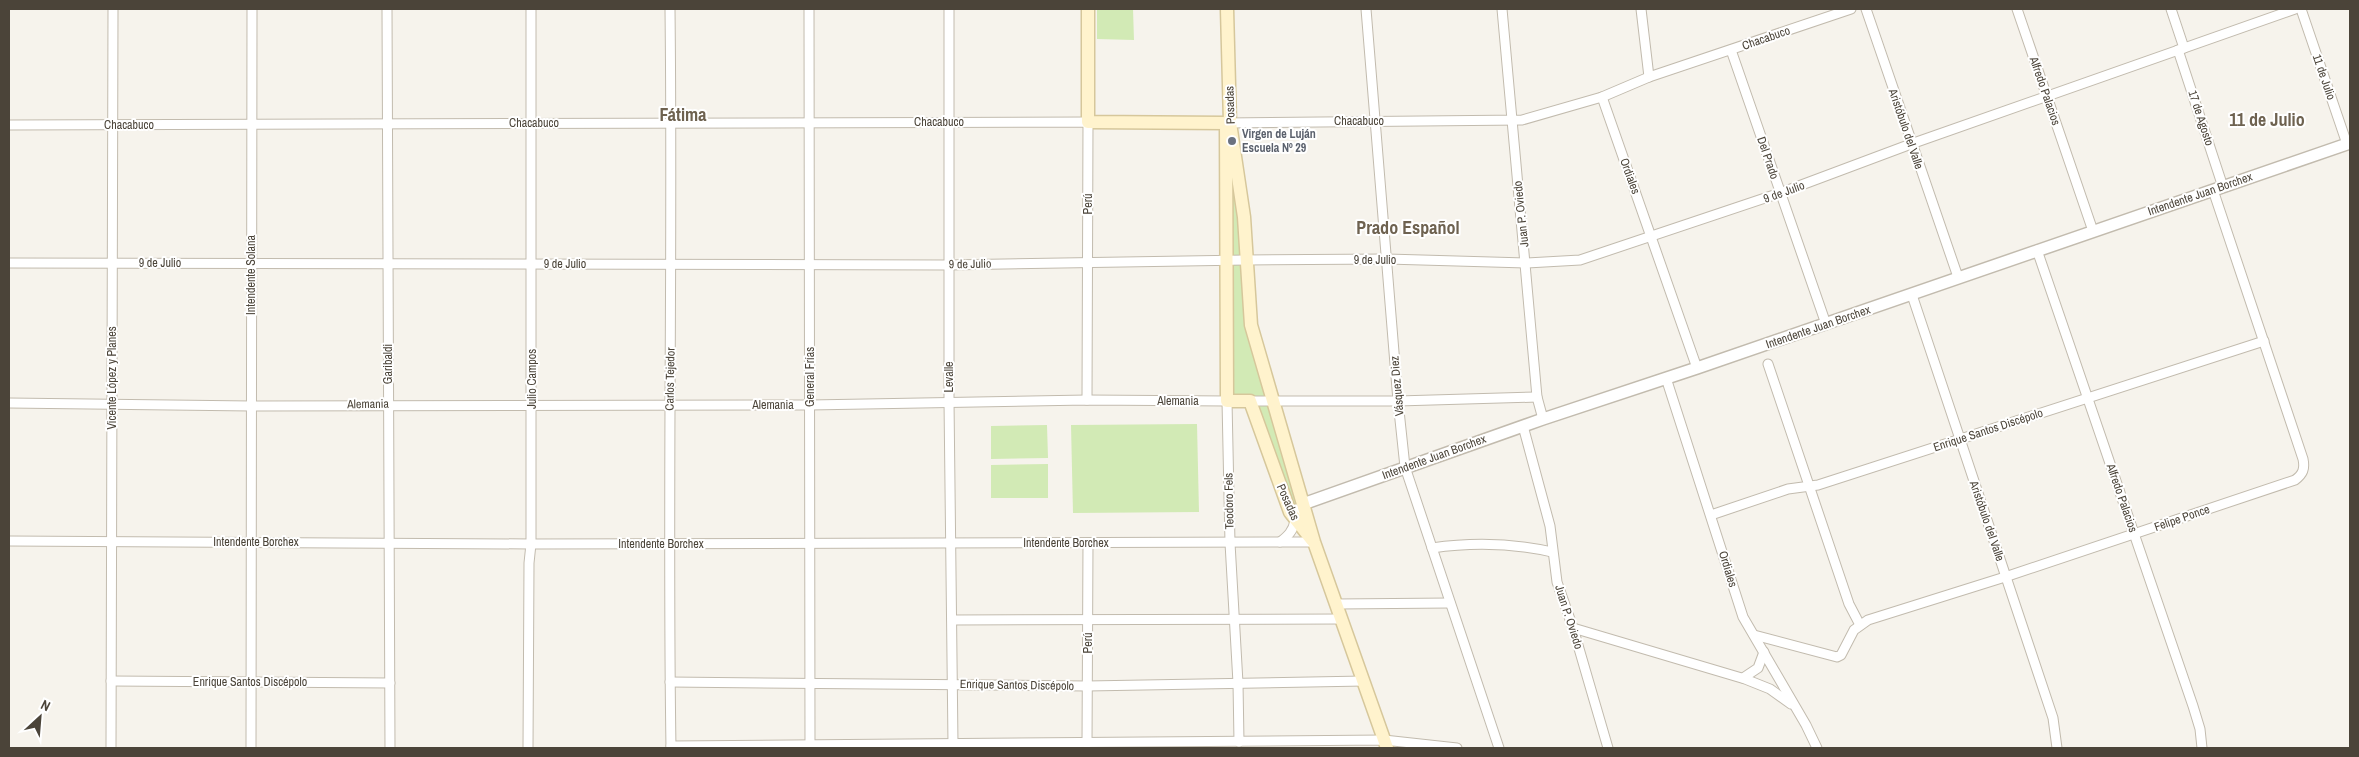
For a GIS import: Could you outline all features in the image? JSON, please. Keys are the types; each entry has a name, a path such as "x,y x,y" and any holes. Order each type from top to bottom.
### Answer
{"main road":[{"name":"Perú","path":"1088,9 1088,122"},
{"name":"Posadas","path":"1227,9 1228,260"},
{"name":"Chacabuco","path":"1088,122 1228,123"},
{"name":"Posadas","path":"1228,123 1244,217 1251,325 1314,542 1386,744"},
{"name":"Teodoro Fels","path":"1227,401 1228,260"},
{"name":"Alemania","path":"1227,401 1250,401"},
{"name":"Posadas","path":"1250,401 1295,521 1314,542"}],"street":[{"name":"Vicente López y Planes","path":"111,748 113,9"},
{"name":"Intendente Solana","path":"250,748 252,9"},
{"name":"Garibaldi","path":"387,9 390,748"},
{"name":"Julio Campos","path":"528,748 529,563 531,544 531,9"},
{"name":"Carlos Tejedor","path":"670,9 672,264 669,544 671,747"},
{"name":"General Frías","path":"809,9 810,746"},
{"name":"Levalle","path":"949,9 948,265 953,744"},
{"name":"Vásquez Diez","path":"1366,9 1405,468 1499,748"},
{"name":"Juan P. Oviedo","path":"1502,9 1537,397 1543,419"},
{"path":"1640,9 1649,77"},
{"name":"Chacabuco","path":"1228,123 1522,120 1602,96 1649,77 1851,9"},
{"name":"Aristóbulo del Valle","path":"1866,9 1958,277"},
{"name":"Alfredo Palacios","path":"2017,9 2093,231"},
{"name":"17 de Agosto","path":"2172,9 2218,188 2264,341 2304,459 2305,467 2301,476"},
{"name":"9 de Julio","path":"9,263 948,265 1228,260 1387,259 1526,263 1580,260 1780,193 1911,144 2295,9"},
{"name":"11 de Julio","path":"2301,9 2349,144"},
{"name":"Del Prado","path":"1731,50 1826,324"},
{"name":"Ordiales","path":"1602,96 1697,368"},
{"name":"Chacabuco","path":"9,124 1088,122"},
{"name":"Perú","path":"1087,400 1088,122"},
{"name":"Intendente Juan Borchex","path":"1303,504 1522,426 1912,295 1958,277 2349,144"},
{"name":"Alfredo Palacios","path":"2037,250 2193,706 2200,729 2202,748"},
{"name":"Aristóbulo del Valle","path":"1912,295 2052,718 2057,748"},
{"name":"Enrique Santos Discépolo","path":"1711,515 1788,488 1818,485 2264,341"},
{"path":"1754,635 1837,657 1841,656 1854,630 1860,625 1849,604 1768,364"},
{"name":"Ordiales","path":"1666,378 1743,617 1817,748"},
{"name":"Alemania","path":"1250,401 1398,401 1537,397"},
{"name":"Alemania","path":"9,403 251,406 388,404 810,405 949,401 1227,401"},
{"name":"Teodoro Fels","path":"1227,401 1230,543 1240,742"},
{"name":"Juan P. Oviedo","path":"1522,426 1546,507 1557,582 1573,628 1608,748"},
{"name":"Felipe Ponce","path":"1860,625 1868,620 2134,535 2295,480 2301,476"},
{"path":"1279,542 1294,528 1295,521 1303,504"},
{"name":"Intendente Borchex","path":"9,541 111,540 531,544 1314,542"},
{"name":"Perú","path":"1087,743 1088,543"},
{"path":"1432,548 1489,543 1527,546 1552,552"},
{"path":"1337,604 1450,603"},
{"path":"952,620 1342,619"},
{"path":"1573,628 1743,678 1770,689 1795,708"},
{"path":"1743,678 1758,668 1764,652"},
{"name":"Enrique Santos Discépolo","path":"111,681 390,683"},
{"name":"Enrique Santos Discépolo","path":"670,682 810,684 952,683 1088,686 1364,681"},
{"path":"671,747 1240,742 1386,744 1457,748"}],"green space":[{"path":"1097,9 1133,9 1134,40 1097,39"},
{"path":"1233,147 1251,325 1303,504 1295,521 1250,402 1227,401"},
{"path":"1197,424 1199,512 1073,513 1071,425"},
{"path":"1047,425 1048,458 991,459 991,426"},
{"path":"1048,464 1048,498 991,498 991,465"}],"place":[{"name":"Virgen de Luján Escuela Nº 29","path":"1232,141"}],"district":[{"name":"Fátima","path":"683,114"},
{"name":"11 de Julio","path":"2267,119"},
{"name":"Prado Español","path":"1408,227"}]}
